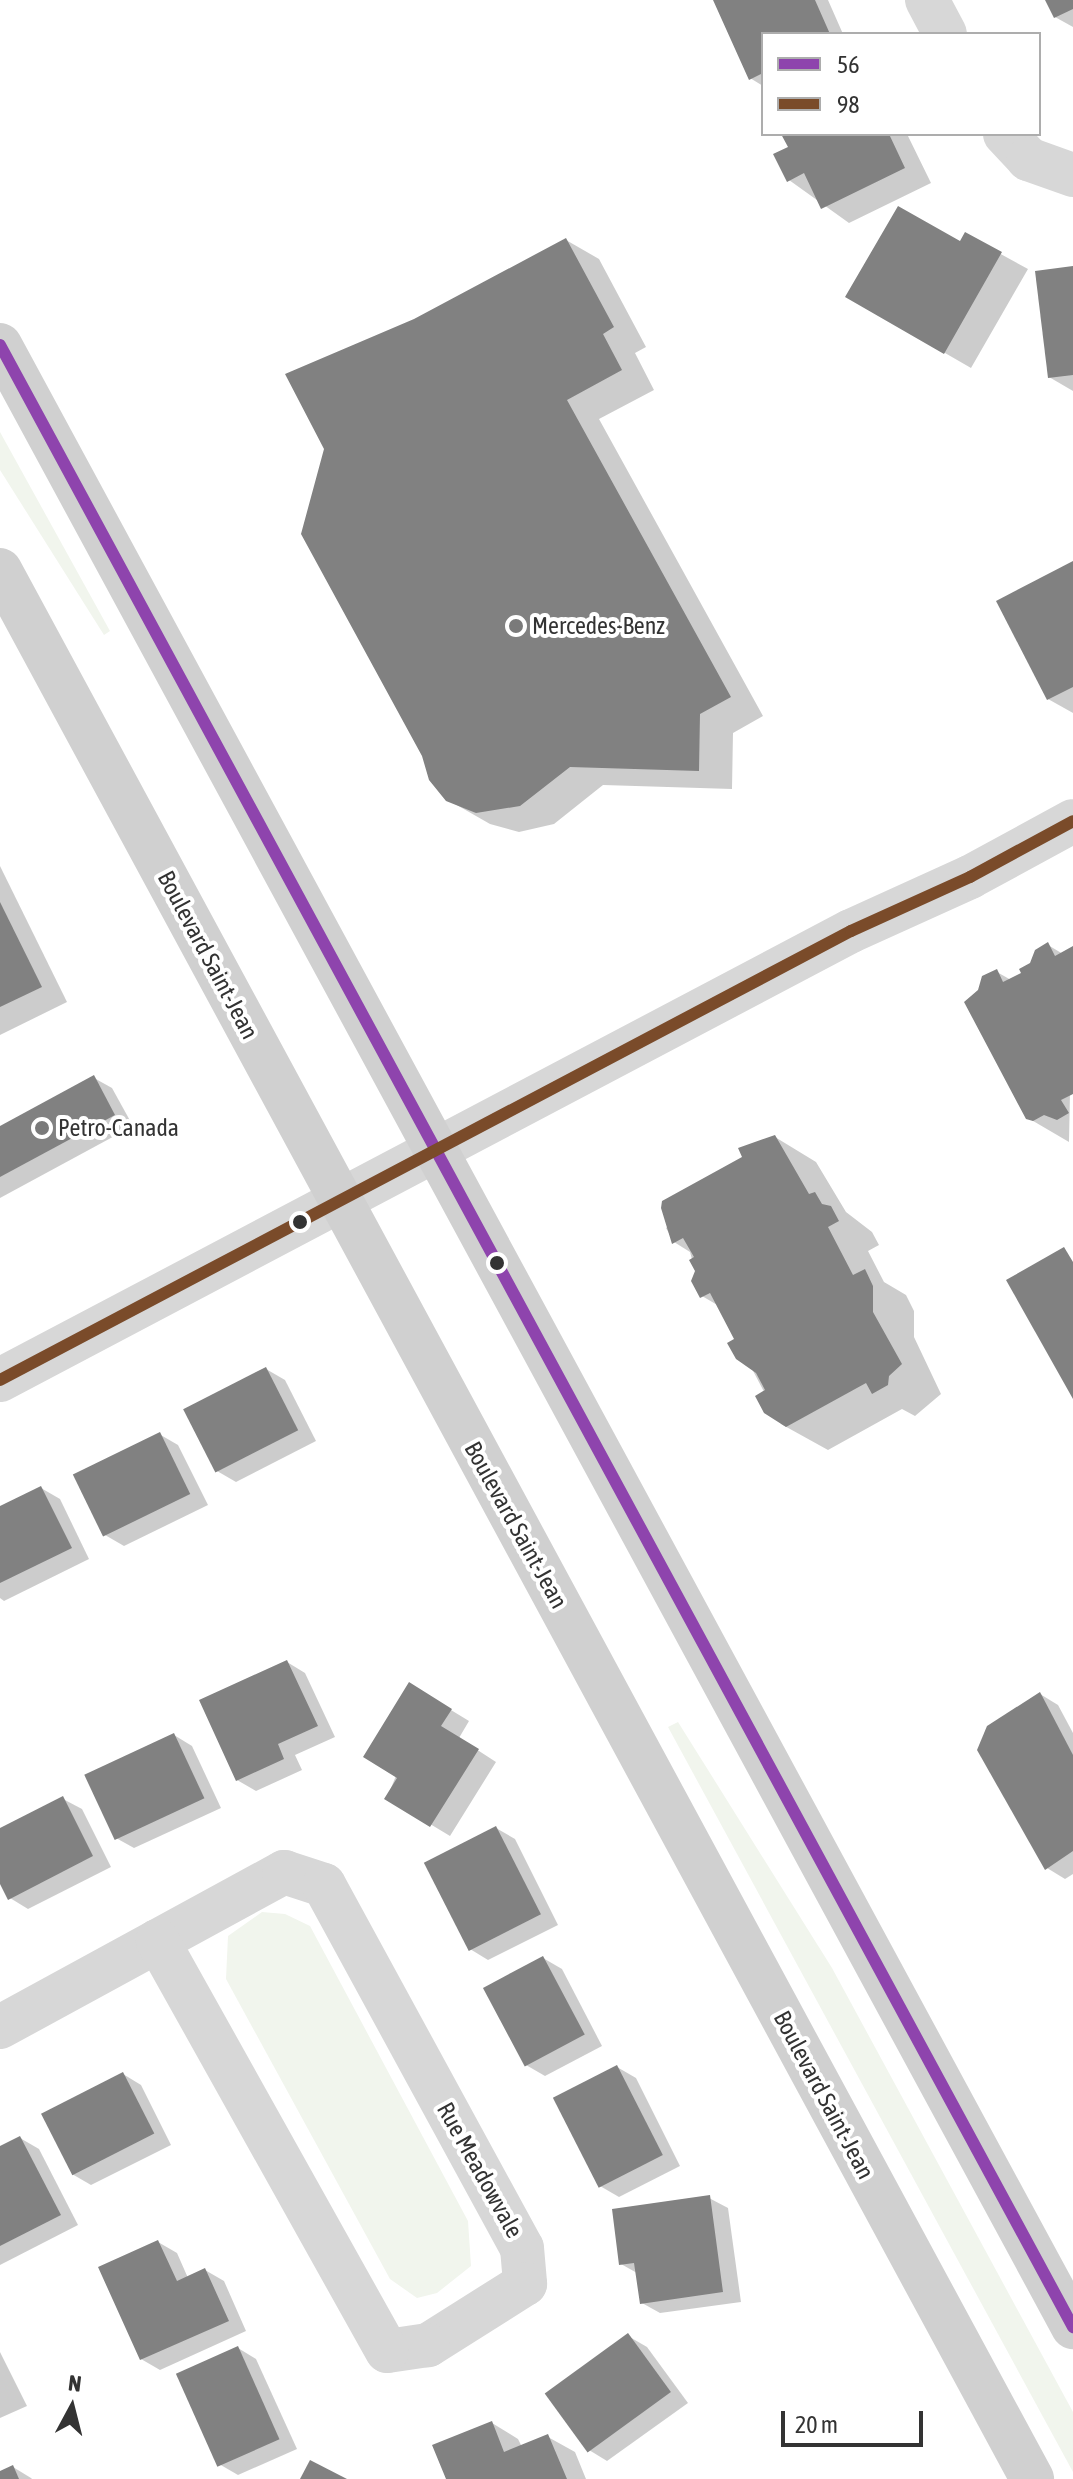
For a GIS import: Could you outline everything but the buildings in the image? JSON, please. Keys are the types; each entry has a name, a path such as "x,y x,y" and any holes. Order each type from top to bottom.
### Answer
{"main road":[{"path":"0,345 438,1147 1073,2327"},
{"name":"Boulevard Saint-Jean","path":"0,570 1032,2479"}],"street":[{"path":"927,0 944,32"},
{"path":"1007,136 1028,159 1073,175"},
{"path":"0,1380 438,1147 1073,821"},
{"name":"Rue Meadowvale","path":"0,2027 284,1872 324,1885 522,2248 525,2284 428,2345 387,2351 158,1941"}],"shaded area":[{"path":"0,432 110,631 104,635 0,470"},
{"path":"678,1722 832,1968 1073,2412 1073,2472 668,1727"},
{"path":"262,1912 285,1914 310,1926 468,2221 471,2266 437,2293 417,2298 390,2279 226,1979 228,1936"}],"transit line":[{"name":"56","path":"0,345 1073,2327"},
{"name":"98","path":"0,1380 851,931 970,877 1073,821"}],"place":[{"name":"Mercedes-Benz","path":"516,626"},
{"name":"Petro-Canada","path":"42,1128"}]}
